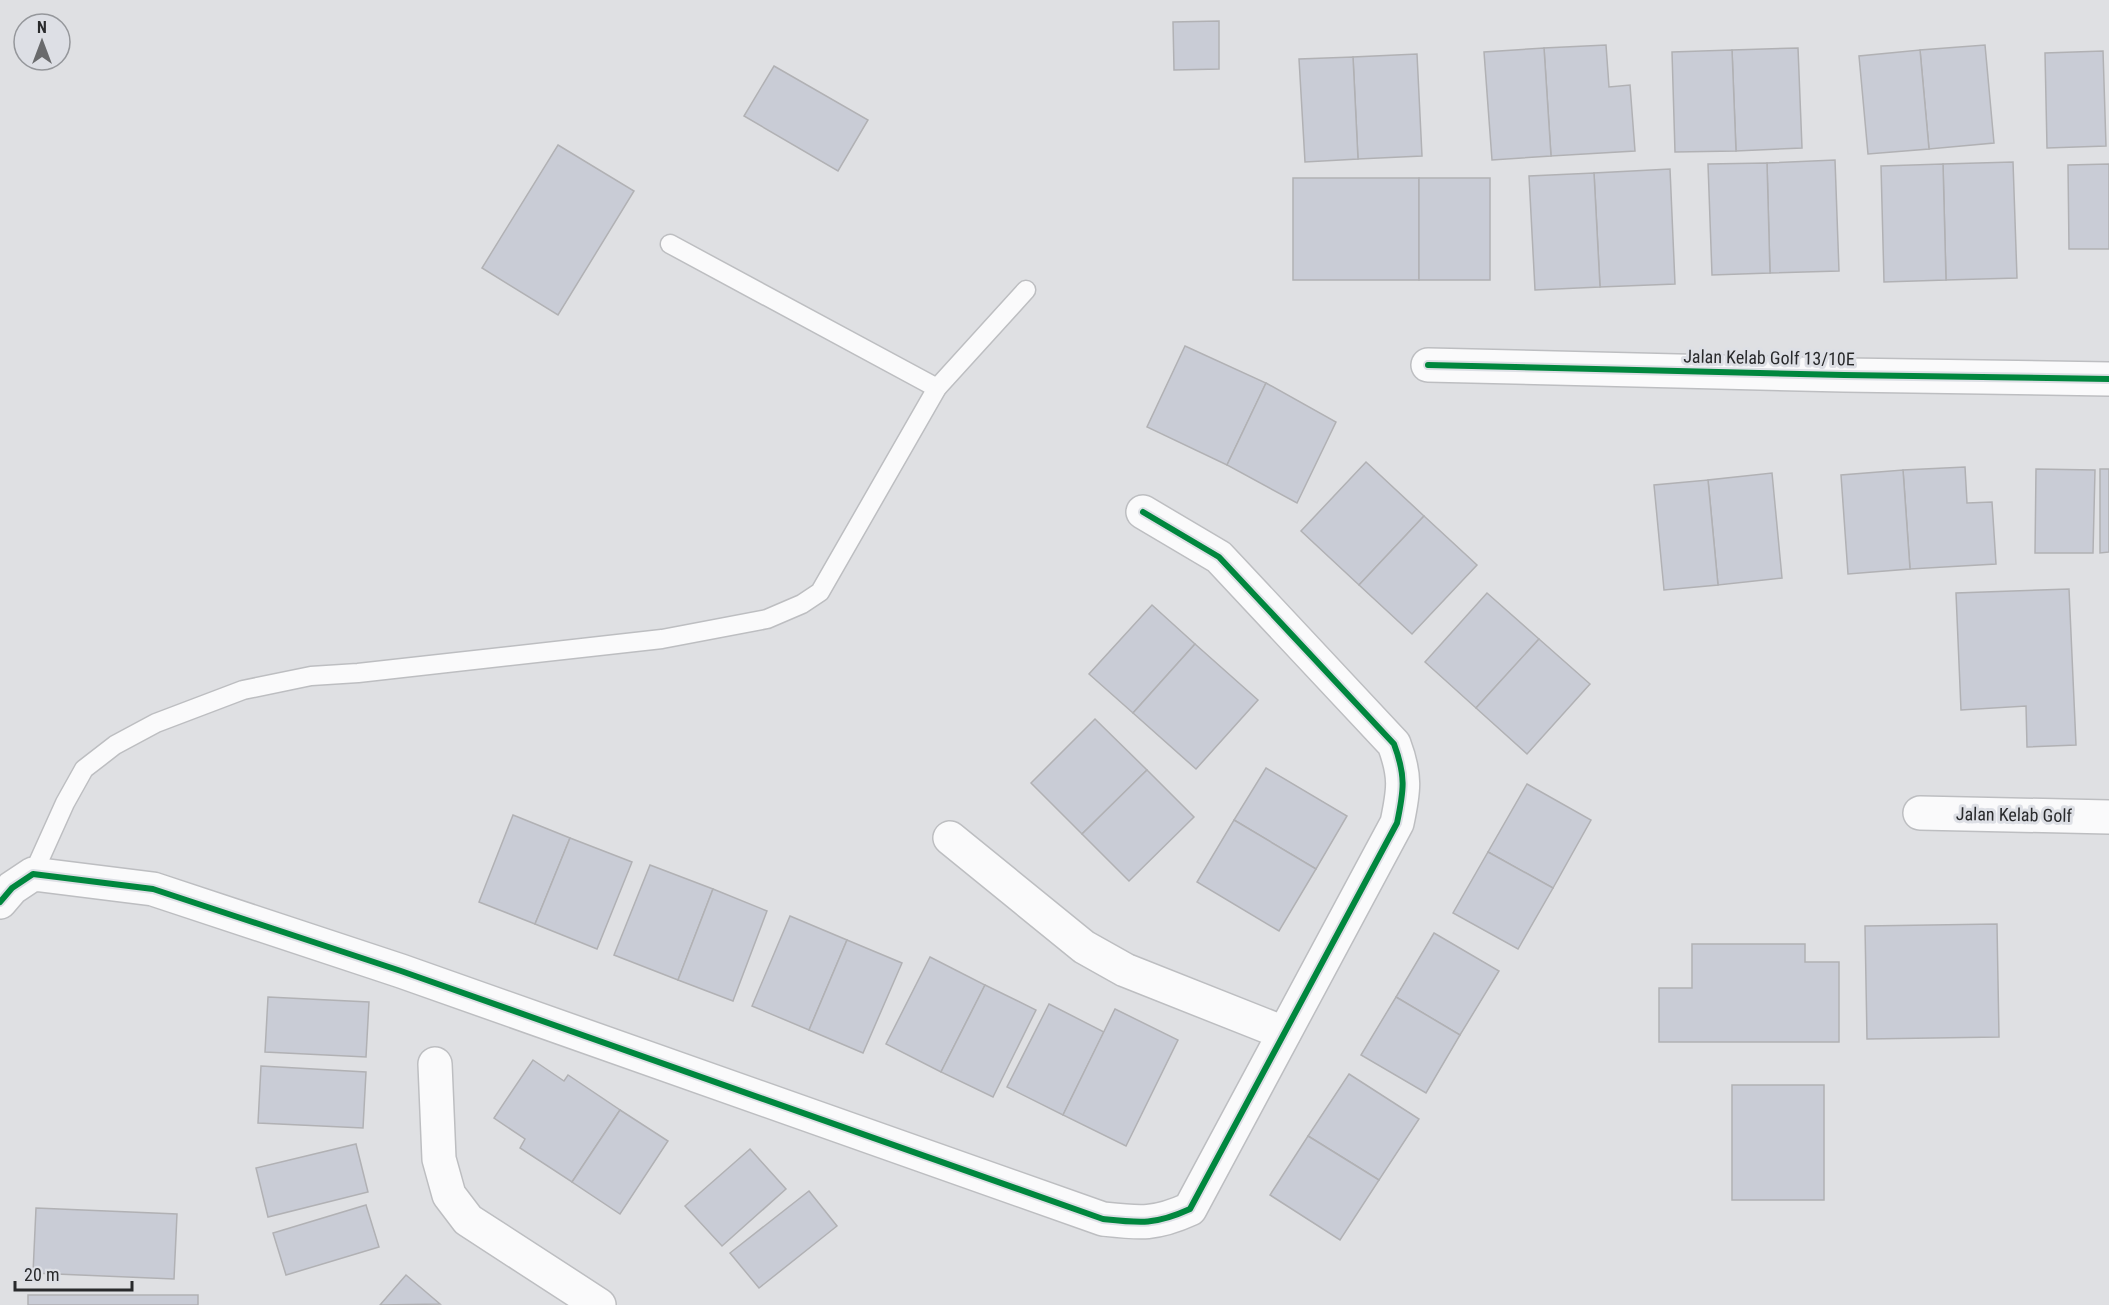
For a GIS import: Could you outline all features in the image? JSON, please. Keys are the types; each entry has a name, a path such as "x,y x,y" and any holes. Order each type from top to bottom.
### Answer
{"street":[{"name":"Jalan Kelab Golf 13/10E","path":"1428,365 2109,379"},
{"path":"0,902 12,888 33,874 153,889 401,971 1103,1219 1138,1223 1167,1219 1190,1209 1397,823 1403,796 1403,768 1394,744 1219,557 1143,512"},
{"name":"Jalan Kelab Golf","path":"1920,813 2109,816"},
{"path":"950,838 1084,947 1125,970 1284,1034"},
{"path":"435,1065 439,1159 449,1195 468,1220 600,1305"}],"lane":[{"path":"670,244 937,388"},
{"path":"33,874 65,803 84,769 115,745 156,723 243,690 311,676 358,674 662,639 766,618 802,604 820,592 937,388 1026,290"}],"building":[{"path":"1219,21 1219,69 1174,70 1173,22"},
{"path":"1606,45 1609,87 1630,85 1635,151 1551,156 1544,48"},
{"path":"1985,45 1994,143 1929,149 1920,50"},
{"path":"1544,48 1551,156 1492,160 1484,52"},
{"path":"1798,48 1802,148 1736,151 1732,50"},
{"path":"1732,50 1736,151 1675,152 1672,52"},
{"path":"1920,50 1929,149 1868,154 1859,56"},
{"path":"2103,51 2106,146 2047,148 2045,53"},
{"path":"1417,54 1422,156 1358,159 1353,57"},
{"path":"1353,57 1358,159 1305,162 1299,59"},
{"path":"774,66 868,120 838,171 744,116"},
{"path":"558,145 634,191 558,315 482,268"},
{"path":"1835,160 1839,271 1770,273 1767,163"},
{"path":"2013,162 2017,278 1946,280 1943,164"},
{"path":"1767,163 1770,273 1712,275 1708,164"},
{"path":"1943,164 1946,280 1884,282 1881,166"},
{"path":"2109,164 2109,249 2069,249 2068,165"},
{"path":"1670,169 1675,284 1600,287 1594,173"},
{"path":"1594,173 1600,287 1535,290 1529,176"},
{"path":"1293,178 1419,178 1419,280 1293,280"},
{"path":"1419,178 1490,178 1490,280 1419,280"},
{"path":"1185,346 1266,383 1227,465 1147,427"},
{"path":"1266,383 1336,422 1297,503 1227,465"},
{"path":"1366,462 1424,516 1359,585 1301,531"},
{"path":"1965,467 1967,503 1992,502 1996,564 1910,569 1903,470"},
{"path":"2036,469 2095,470 2093,553 2035,553"},
{"path":"2100,469 2109,469 2109,552 2100,553"},
{"path":"1903,470 1910,569 1848,574 1841,475"},
{"path":"1772,473 1782,578 1718,585 1708,480"},
{"path":"1708,480 1718,585 1664,590 1654,485"},
{"path":"1424,516 1477,565 1412,634 1359,585"},
{"path":"2069,589 2076,745 2027,747 2026,706 1961,710 1956,593"},
{"path":"1487,593 1539,639 1476,708 1425,662"},
{"path":"1152,605 1195,644 1133,713 1089,674"},
{"path":"1539,639 1590,684 1527,754 1476,708"},
{"path":"1195,644 1258,700 1196,769 1133,713"},
{"path":"1095,719 1147,770 1082,834 1031,783"},
{"path":"1266,768 1347,816 1316,869 1234,820"},
{"path":"1147,770 1194,817 1129,881 1082,834"},
{"path":"1527,784 1591,820 1553,888 1488,852"},
{"path":"513,815 570,838 535,924 479,902"},
{"path":"1234,820 1316,869 1279,931 1197,882"},
{"path":"570,838 632,862 597,949 535,924"},
{"path":"1488,852 1553,888 1518,949 1453,913"},
{"path":"650,865 713,889 678,980 614,955"},
{"path":"713,889 767,911 733,1001 678,980"},
{"path":"790,916 847,940 809,1030 752,1006"},
{"path":"1997,924 1999,1037 1867,1039 1865,926"},
{"path":"1434,933 1499,971 1460,1035 1396,997"},
{"path":"847,940 902,963 863,1053 809,1030"},
{"path":"1692,944 1805,944 1805,962 1839,962 1839,1042 1659,1042 1659,988 1692,988"},
{"path":"930,957 985,985 941,1072 886,1044"},
{"path":"985,985 1036,1010 993,1097 941,1072"},
{"path":"268,997 369,1002 366,1057 265,1052"},
{"path":"1396,997 1460,1035 1426,1093 1361,1055"},
{"path":"1049,1004 1104,1032 1063,1115 1007,1087"},
{"path":"1115,1009 1178,1040 1126,1146 1063,1115"},
{"path":"533,1060 564,1081 568,1075 620,1110 572,1182 520,1148 525,1139 494,1118"},
{"path":"261,1066 366,1072 363,1128 258,1123"},
{"path":"1349,1074 1419,1119 1379,1180 1308,1136"},
{"path":"1732,1085 1824,1085 1824,1200 1732,1200"},
{"path":"620,1110 668,1141 620,1214 572,1182"},
{"path":"1308,1136 1379,1180 1340,1240 1270,1195"},
{"path":"356,1144 368,1192 268,1217 256,1168"},
{"path":"750,1149 786,1189 722,1246 685,1206"},
{"path":"809,1191 837,1226 759,1288 730,1253"},
{"path":"366,1205 379,1247 286,1275 273,1233"},
{"path":"36,1208 177,1214 174,1279 33,1273"},
{"path":"406,1275 440,1304 380,1305"},
{"path":"28,1295 198,1295 198,1305 28,1305"}],"cycle path":[{"path":"1428,365 2109,379"},
{"path":"0,902 12,888 33,874 153,889 401,971 1103,1219 1147,1222 1167,1218 1190,1209 1397,823 1403,783 1401,765 1394,744 1219,557 1143,512"}]}
